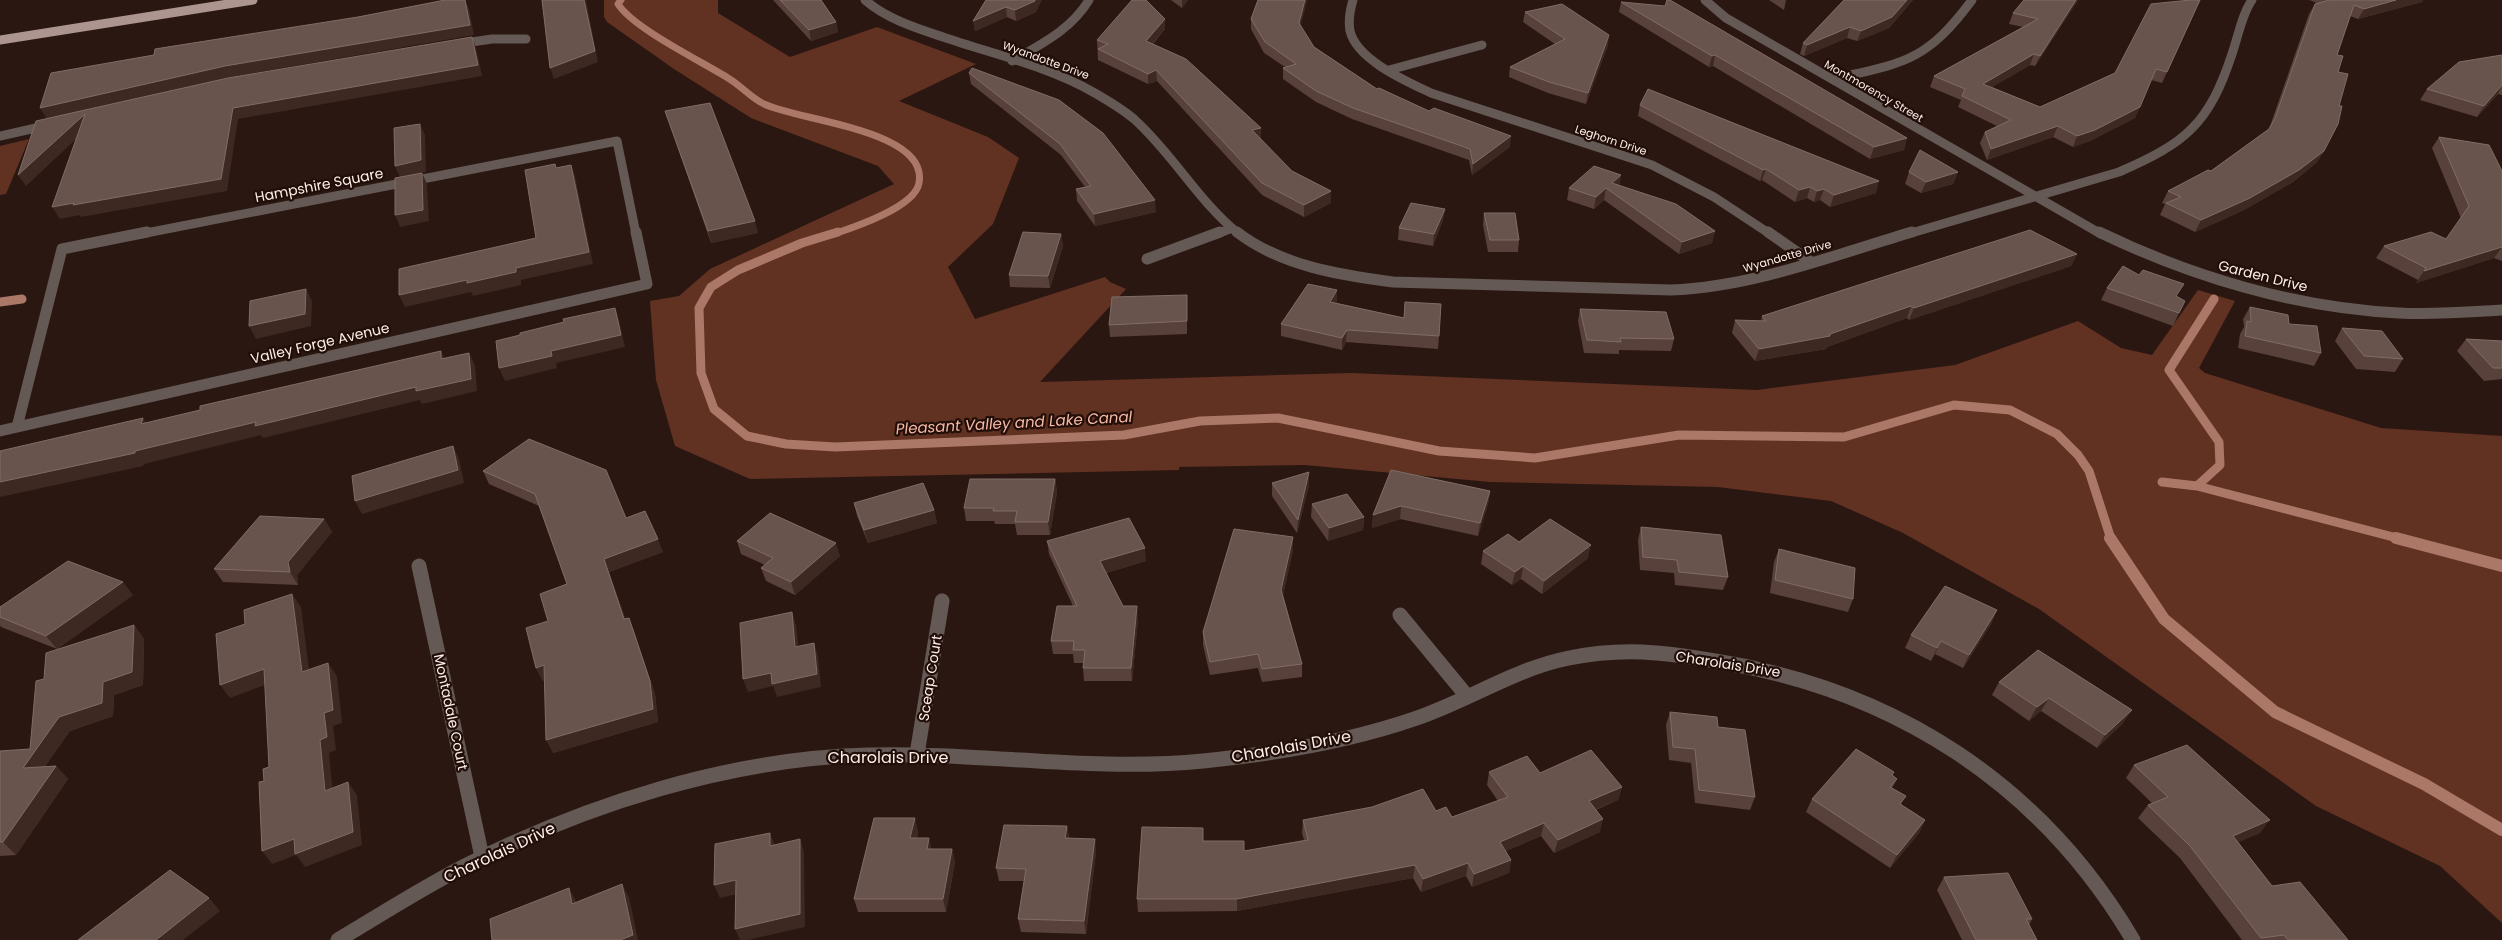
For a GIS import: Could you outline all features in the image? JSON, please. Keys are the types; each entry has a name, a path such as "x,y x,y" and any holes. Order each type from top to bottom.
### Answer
{"main road":[{"path":"0,40 253,0"}],"street":[{"name":"Wyandotte Drive","path":"865,0 874,8 899,21 1084,87 1129,115 1221,219 1257,245 1289,259 1319,269 1359,278 1403,283 1679,290 1736,283 2036,197 2119,172 2151,158 2191,130 2221,88 2249,4 2252,0"},
{"path":"1012,61 1063,31 1077,19 1090,0"},
{"name":"Leghorn Drive","path":"1353,0 1349,24 1355,43 1402,80 1431,93 1652,165 1684,179 1714,196 1811,262"},
{"name":"Montmorency Street","path":"1705,0 1726,18 2036,197"},
{"path":"1832,79 1915,57 1945,34 1972,0"},
{"path":"450,46 492,39 526,39"},
{"path":"1389,70 1482,44"},
{"path":"0,136 54,124"},
{"name":"Hampshire Square","path":"17,427 62,249 617,141 647,284"},
{"name":"Garden Drive","path":"2036,197 2100,233 2145,254 2228,283 2274,295 2329,305 2418,314 2471,313 2502,310"},
{"path":"1147,258 1232,228"},
{"name":"Valley Forge Avenue","path":"0,431 647,284"},
{"name":"Montadale Court","path":"419,566 482,857"},
{"name":"Sceap Court","path":"917,754 942,602"},
{"path":"1400,615 1466,695"},
{"name":"Charolais Drive","path":"338,940 409,897 482,857 552,826 630,798 701,778 827,756 917,754 1091,766 1180,763 1268,753 1339,740 1419,717 1466,695 1549,662 1626,650 1731,661 1790,674 1849,694 1907,721 1964,756 2017,798 2043,822 2067,847 2103,891 2133,940"}],"shaded area":[{"path":"604,0 718,0 718,13 790,57 877,27 976,64 899,101 988,137 1019,158 993,224 948,267 975,319 1105,277 1110,282 1126,289 1040,382 1351,373 1757,390 1955,365 2078,321 2121,348 2152,355 2198,290 2235,301 2199,368 2205,373 2381,428 2502,436 2502,923 2440,866 2316,806 2039,609 1903,533 1831,501 1718,487 1490,482 1305,465 1179,467 1179,470 750,479 675,446 656,380 650,301 679,296 710,269 894,184 878,166 751,118 674,69 607,22 604,17"},
{"path":"29,139 6,194 0,195 0,146"}],"building":[{"path":"445,0 465,0 470,25 225,66 40,108 51,73 154,55 155,49 358,17"},
{"path":"542,0 584,0 595,51 550,68"},
{"path":"780,0 821,0 836,22 809,30"},
{"path":"986,0 1035,1 1015,10 1006,7 973,21"},
{"path":"1132,0 1146,0 1165,19 1146,41 1186,59 1261,128 1252,130 1292,171 1331,191 1304,205 1262,183 1156,70 1148,74 1098,49 1108,44 1097,40"},
{"path":"1258,0 1305,0 1299,23 1314,47 1377,89 1379,88 1429,111 1434,108 1511,136 1473,164 1470,149 1353,108 1316,91 1283,68 1296,64 1265,42 1251,19"},
{"path":"1667,0 1907,138 1874,147 1715,55 1712,56 1621,2 1665,6"},
{"path":"1844,0 1907,0 1892,17 1861,31 1850,27 1807,45 1803,43"},
{"path":"2024,0 2076,0 2040,56 2034,54 1983,84 2040,107 2115,73 2151,4 2200,0 2167,72 2156,69 2140,107 2095,130 2077,136 2058,126 1991,149 1985,132 2011,120 1962,96 1965,89 1934,76 2038,19 2013,13"},
{"path":"2330,0 2396,0 2364,9 2354,5 2337,55 2343,56 2338,72 2348,74 2339,106 2342,106 2338,124 2324,151 2299,170 2250,198 2201,220 2166,203 2181,197 2168,191 2208,170 2211,171 2269,129 2275,118 2315,4"},
{"path":"1562,4 1609,35 1588,93 1549,82 1510,67 1565,39 1525,12"},
{"path":"472,37 478,65 233,108 221,179 52,207 85,114 18,175 36,121 228,78"},
{"path":"2502,55 2502,85 2484,106 2427,89 2459,62"},
{"path":"972,68 1059,100 1103,133 1155,200 1094,214 1076,189 1091,186 1060,144 969,73"},
{"path":"1648,89 1879,181 1834,195 1824,189 1817,191 1810,187 1799,190 1766,169 1763,170 1640,105"},
{"path":"710,103 755,221 708,231 665,111"},
{"path":"420,124 421,160 395,166 394,128"},
{"path":"2439,137 2489,145 2502,171 2502,247 2424,271 2426,268 2384,246 2431,232 2446,239 2469,206"},
{"path":"1920,150 1958,172 1926,182 1909,172"},
{"path":"555,164 556,168 571,165 589,252 516,268 516,272 467,283 467,280 399,295 399,269 536,238 525,170"},
{"path":"1594,166 1621,175 1612,183 1676,204 1715,231 1682,242 1606,188 1596,197 1569,188"},
{"path":"422,173 423,210 395,215 395,178"},
{"path":"1411,203 1445,209 1434,234 1399,228"},
{"path":"1484,213 1515,213 1519,240 1490,240"},
{"path":"2030,230 2077,254 1914,308 1911,306 1830,334 1830,336 1759,349 1735,320 1766,321 1762,316"},
{"path":"1023,232 1061,234 1048,276 1009,275"},
{"path":"2123,266 2139,275 2143,270 2184,284 2176,296 2185,301 2179,313 2107,288"},
{"path":"1308,284 1337,290 1330,302 1404,318 1405,302 1441,304 1439,336 1347,330 1342,338 1281,324"},
{"path":"306,289 305,314 249,326 250,301"},
{"path":"1187,295 1187,321 1109,325 1112,297"},
{"path":"2250,307 2288,315 2289,324 2317,326 2321,353 2245,336 2247,321 2251,322"},
{"path":"615,308 621,335 551,351 552,356 499,368 496,341 564,322 563,319"},
{"path":"1580,309 1666,312 1674,339 1620,338 1621,342 1587,340"},
{"path":"2342,328 2382,331 2403,359 2364,356"},
{"path":"2466,339 2502,341 2502,368 2493,368"},
{"path":"441,351 441,359 469,353 471,379 416,391 416,387 255,426 256,422 135,451 135,453 0,482 0,451 143,418 141,424 200,410 200,406"},
{"path":"529,439 606,470 626,518 645,511 658,539 604,559 624,619 629,618 650,681 653,709 546,740 544,665 536,668 526,628 548,621 540,594 567,584 535,494 483,471"},
{"path":"453,446 458,470 355,501 352,476"},
{"path":"1391,470 1490,491 1480,523 1401,506 1373,515"},
{"path":"1309,472 1298,520 1272,483"},
{"path":"970,479 1055,479 1048,522 1015,522 1017,511 993,511 994,508 964,508"},
{"path":"923,483 934,510 864,530 854,503"},
{"path":"1347,494 1364,517 1329,528 1312,504"},
{"path":"770,513 836,543 791,582 761,568 773,558 737,541"},
{"path":"260,516 324,519 288,562 290,572 214,569"},
{"path":"1129,518 1145,548 1100,561 1123,606 1137,606 1131,668 1083,668 1085,650 1073,650 1074,641 1051,641 1057,606 1077,606 1047,541"},
{"path":"1550,519 1591,545 1544,581 1523,566 1515,572 1483,551 1508,534 1519,542"},
{"path":"1641,527 1721,535 1728,577 1679,572 1677,560 1643,557"},
{"path":"1234,529 1293,537 1281,590 1302,664 1262,669 1258,654 1210,662 1203,632"},
{"path":"1779,549 1855,568 1853,599 1775,580"},
{"path":"68,561 123,582 46,636 0,617 0,607"},
{"path":"1945,586 1997,610 1969,655 1941,641 1937,648 1911,635"},
{"path":"292,594 302,672 328,663 333,710 324,713 327,737 320,740 325,791 348,782 353,832 295,854 294,839 262,851 259,782 264,781 263,769 269,767 264,669 220,685 216,634 245,624 244,610"},
{"path":"792,612 795,647 814,643 817,674 772,684 771,673 743,679 740,623"},
{"path":"134,625 132,672 103,682 102,703 59,717 23,768 56,766 3,842 0,842 0,751 30,749 36,681 44,679 46,653"},
{"path":"2038,650 2132,710 2105,735 2049,698 2037,707 1999,682"},
{"path":"1670,712 1717,717 1718,727 1745,730 1755,797 1699,790 1695,749 1673,747"},
{"path":"2187,745 2270,820 2233,836 2272,886 2300,882 2348,940 2288,940 2284,935 2261,938 2190,846 2148,805 2168,797 2134,765"},
{"path":"1856,749 1894,772 1892,775 1897,779 1890,787 1906,796 1900,804 1925,820 1897,855 1812,799"},
{"path":"1591,750 1622,787 1589,801 1603,819 1558,840 1544,823 1500,842 1511,860 1474,874 1468,863 1423,879 1415,865 1237,899 1137,899 1142,827 1203,828 1203,841 1244,841 1244,851 1308,840 1303,820 1372,807 1423,789 1436,811 1446,807 1452,817 1508,797 1489,772 1527,756 1540,773"},
{"path":"874,818 915,818 910,838 929,838 927,849 952,849 943,899 854,899"},
{"path":"1004,825 1067,826 1065,838 1095,839 1084,921 1018,919 1026,869 996,868"},
{"path":"770,833 770,846 800,839 800,914 735,929 736,880 714,885 715,844"},
{"path":"170,870 209,898 156,940 78,940"},
{"path":"2008,873 2032,919 2026,919 2037,940 1976,940 1944,877"},
{"path":"622,884 633,935 620,940 492,940 490,919 569,888 572,904"}],"waterway":[{"name":"Pleasant Valley and Lake Canal","path":"621,0 618,4 638,23 668,44 732,81 762,103 883,139 903,150 917,165 919,183 915,192 907,200 883,215 834,234"},
{"name":"Pleasant Valley and Lake Canal","path":"838,232 802,243 738,270 711,287 699,308 701,373 714,409 747,436 786,444 835,447 1124,435 1200,421 1278,418 1439,451 1535,458 1679,435 1844,437 1954,405 2010,410 2057,434 2078,455 2089,471 2111,539"},
{"path":"0,302 22,299"},
{"path":"2197,486 2220,465 2219,442 2169,370 2214,299"},
{"path":"2162,482 2197,486"},
{"path":"2197,486 2401,539"},
{"name":"Pleasant Valley and Lake Canal","path":"2110,538 2164,619 2275,712 2424,784 2502,830"},
{"path":"2396,538 2502,566"}]}
